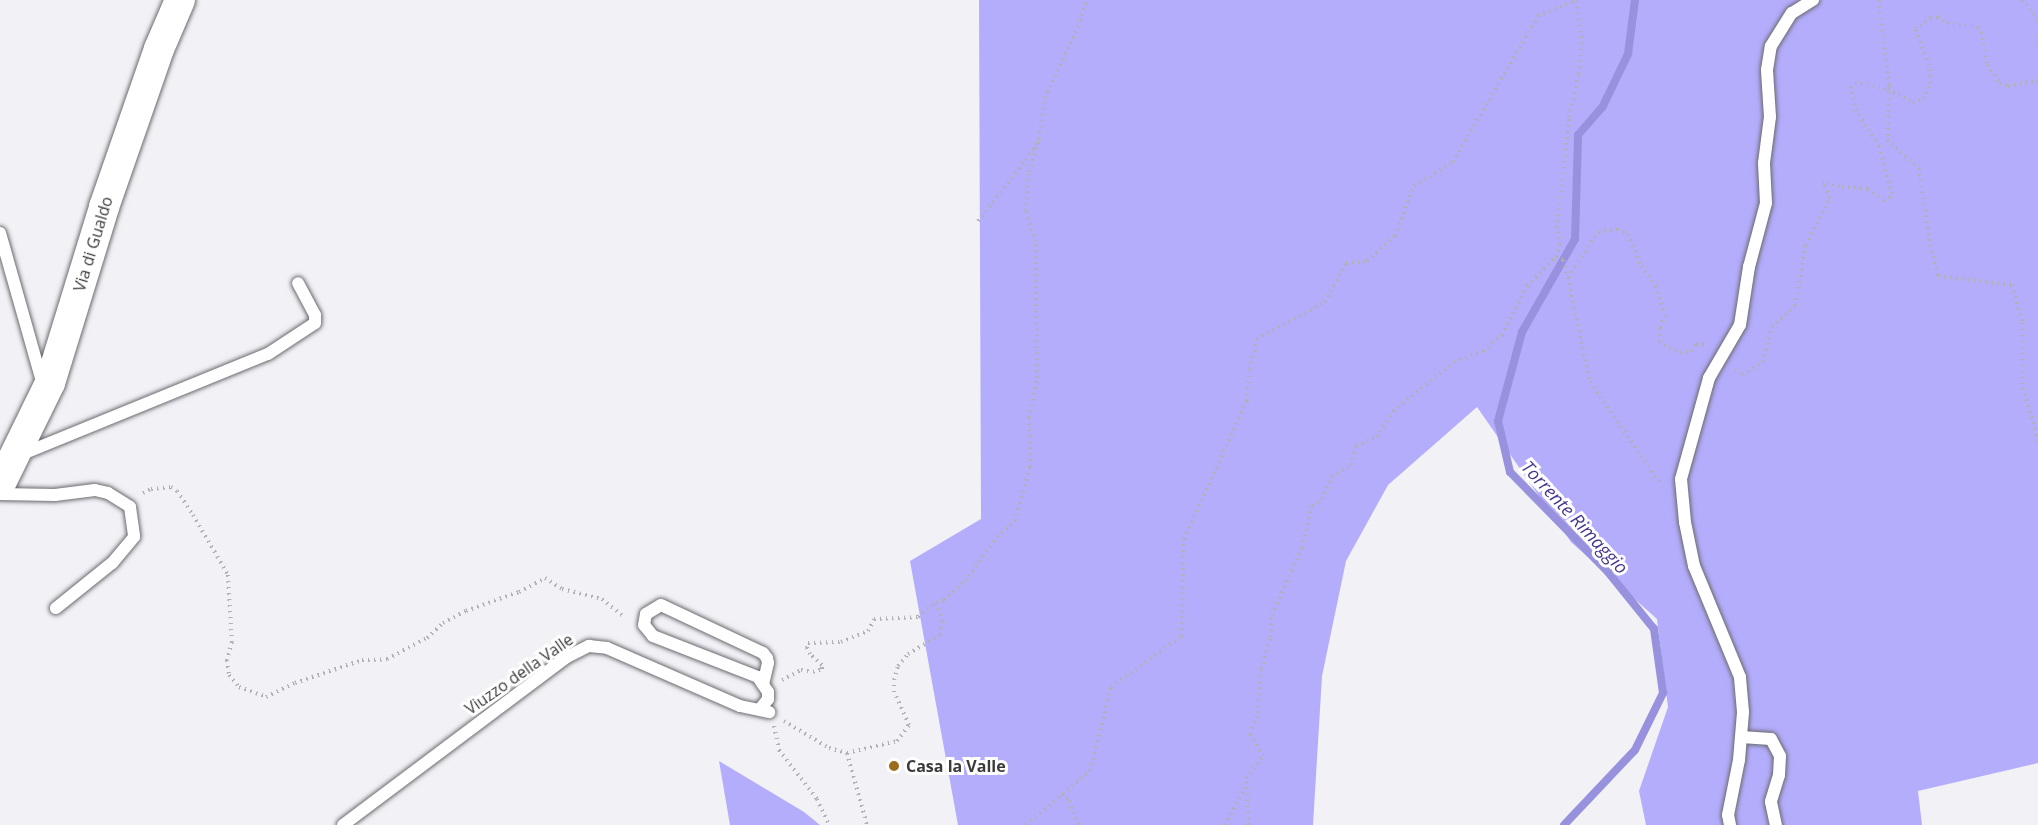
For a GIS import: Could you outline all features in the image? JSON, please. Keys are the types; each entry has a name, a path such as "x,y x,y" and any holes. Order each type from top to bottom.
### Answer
{"street":[{"name":"Via di Gualdo","path":"0,485 45,394 104,207 159,49 180,0"}],"lane":[{"path":"1730,825 1728,815 1743,712 1740,677 1694,566 1681,479 1709,378 1740,325 1749,267 1766,203 1764,163 1770,117 1767,70 1770,45 1792,13 1813,0"},
{"path":"0,233 45,394"},
{"path":"16,456 268,354 315,323 315,315 298,283"},
{"path":"0,494 55,495 95,490 108,493 130,507 134,537 112,563 56,608"},
{"path":"766,688 758,677 653,636 644,625 646,614 655,606 662,605 763,653 768,663 766,688 768,713"},
{"name":"Viuzzo della Valle","path":"343,825 567,657 589,646 607,648 740,706 768,713"},
{"path":"1741,737 1771,739 1780,756 1779,775 1771,802 1776,825"}],"path":[{"path":"766,688 801,670 813,672 822,669 822,665 810,654 807,648 808,643 841,642 868,631 874,619 918,617 936,602 944,600 965,581 997,537 1015,522 1030,467 1029,418 1037,378 1035,242 1026,211 1029,172 1039,139 1045,98 1078,27 1086,0"},
{"path":"1026,825 1090,771 1111,687 1182,636 1184,539 1247,401 1250,369 1257,339 1325,302 1346,263 1367,261 1395,236 1414,186 1453,162 1538,16 1576,0 1582,44 1567,128 1557,228 1560,245 1556,257 1527,286 1502,335 1483,351 1454,362 1393,411 1377,437 1356,446 1351,465 1332,477 1322,499 1312,506 1302,548 1272,615 1271,637 1261,669 1258,713 1250,734 1263,756 1246,778 1248,825"},
{"path":"1879,0 1888,89 1887,140 1919,168 1930,245 1938,276 2012,285 2023,323 2023,388 2038,441"},
{"path":"2022,0 2038,19"},
{"path":"1568,277 1598,232 1618,229 1628,234 1641,266 1656,286 1661,300 1665,315 1659,328 1659,342 1680,353 1691,351 1696,344 1709,344 1709,354 1743,375 1763,362 1772,327 1795,306 1806,245 1830,198 1823,184 1827,182 1842,187 1868,189 1883,200 1892,194 1891,181 1879,146 1856,111 1851,88 1855,83 1888,89 1913,103 1924,99 1930,83 1929,65 1915,29 1930,18 1938,17 1947,24 1977,27 1982,32 1987,65 2000,83 2008,86 2038,80"},
{"path":"2038,36 2038,48"},
{"path":"978,221 1026,160 1039,139"},
{"path":"1556,257 1564,260 1590,382 1663,487 1684,508"},
{"path":"125,503 151,489 171,487 177,491 228,575 232,642 226,660 229,675 239,687 266,697 295,683 362,660 387,659 427,638 442,623 466,611 519,592 545,578 562,589 602,599 624,617"},
{"path":"768,713 829,748 847,753 897,741 909,725 894,692 894,680 898,666 908,654 940,635 943,621 936,602"},
{"path":"768,713 774,726 779,750 817,799 829,825"},
{"path":"847,753 867,825"},
{"path":"1225,825 1240,798 1240,793 1246,787"},
{"path":"1062,794 1069,801 1079,825"}],"shaded area":[{"path":"979,0 2038,0 2038,763 1918,791 1922,825 1646,825 1639,791 1668,707 1657,619 1571,542 1477,407 1388,485 1346,561 1322,676 1313,825 958,825 910,561 981,519"},
{"path":"719,761 804,812 820,825 730,825"}],"waterway":[{"name":"Torrente Rimaggio","path":"1564,825 1635,750 1663,693 1654,629 1608,572 1510,472 1498,421 1522,332 1575,239 1578,135 1603,106 1628,54 1635,0"}],"place":[{"name":"Casa la Valle","path":"894,766"}]}
